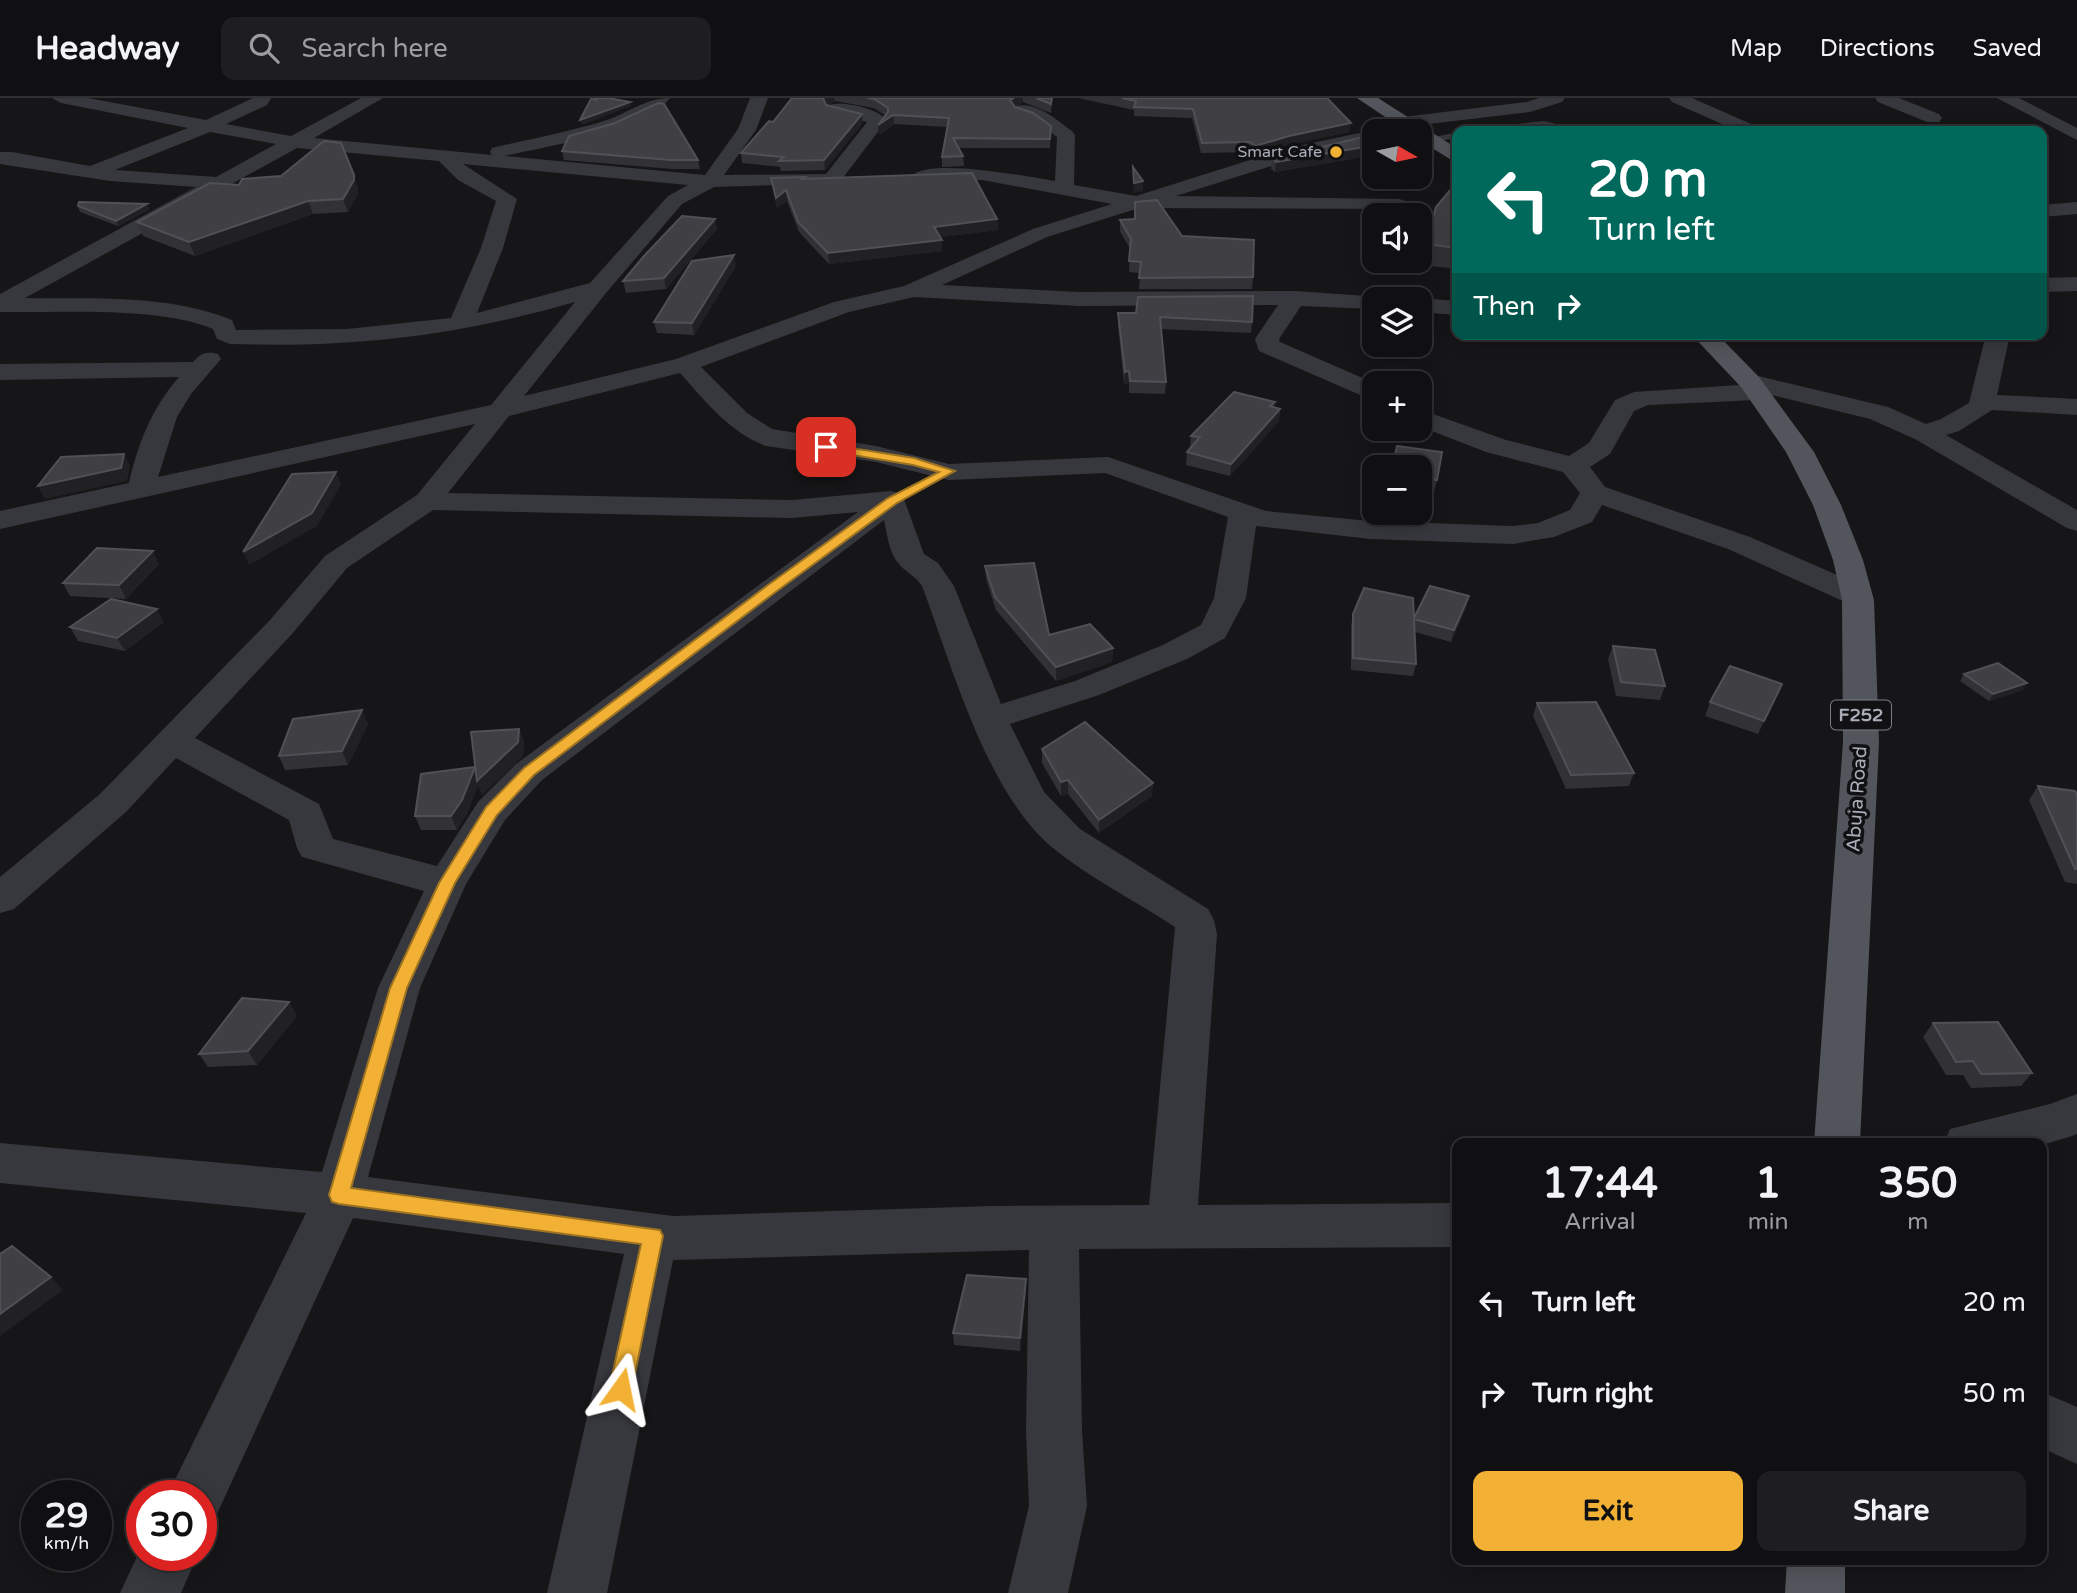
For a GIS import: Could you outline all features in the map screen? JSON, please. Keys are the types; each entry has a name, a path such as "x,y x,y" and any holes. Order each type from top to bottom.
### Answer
{"main road":[{"path":"1366,98 1396,119"},
{"path":"1432,142 1452,154"},
{"name":"Abuja Road","path":"1710,340 1754,387 1800,452 1827,505 1847,560 1856,595 1861,640 1861,742 1837,1138"},
{"path":"1815,1593 1816,1565"}],"street":[{"path":"61,98 292,142 737,183 859,178"},
{"path":"92,172 206,127 261,101 262,98"},
{"path":"0,304 374,98"},
{"path":"474,159 627,120 656,105 661,98"},
{"path":"1432,127 1530,107 1556,98"},
{"path":"1678,98 1741,126"},
{"path":"1884,98 1933,118"},
{"path":"2006,98 2077,135"},
{"path":"0,899 113,803 281,627 336,562 427,502 497,411 598,288 675,200 710,181 747,130 753,100"},
{"path":"832,179 878,120 868,115 835,109"},
{"path":"1022,110 1040,116 1066,135 1064,189"},
{"path":"0,520 497,411 685,364 842,307 911,291 1040,233 1295,152 1362,138"},
{"path":"444,156 465,176 507,200 492,247 461,323"},
{"path":"0,159 12,158 92,172 218,183"},
{"path":"899,177 982,174 1136,202 1362,205"},
{"path":"2047,211 2077,208"},
{"path":"2047,285 2077,284"},
{"path":"0,304 186,314 215,319 224,326 225,334 230,337 376,334 461,323 519,311 598,288"},
{"path":"911,291 1079,299 1295,298 1362,301"},
{"path":"1295,298 1267,339 1268,346 1362,388"},
{"path":"1432,306 1452,308"},
{"path":"142,488 151,442 176,395 230,337"},
{"path":"1924,433 1950,425 1981,407 1997,340"},
{"path":"685,364 760,436 876,454 949,471 1108,465 1262,519 1370,530 1513,535 1544,531 1582,516 1594,493"},
{"path":"0,372 199,369"},
{"path":"1573,466 1600,448 1623,406 1643,397 1754,387 1879,413 1924,433 2077,522"},
{"path":"1982,402 2077,407"},
{"path":"1432,422 1496,446 1573,466 1583,475 1594,493 1739,543 1856,595"},
{"path":"204,1480 339,1195 399,988 447,883 491,811 529,772 892,500 949,471"},
{"path":"427,502 792,509 892,500"},
{"path":"892,500 910,559 927,569 938,586 990,719 1029,799 1066,838 1194,920 1196,934 1172,1227"},
{"path":"990,719 1087,688 1175,652 1214,631 1230,598 1243,513"},
{"path":"172,741 306,813 316,848 447,883"},
{"path":"1988,1138 2056,1122 2077,1113"},
{"path":"0,1163 339,1195 673,1238 1054,1228 1452,1225"},
{"path":"1038,1593 1058,1506 1054,1431 1054,1228"},
{"path":"577,1593 653,1236"},
{"path":"2047,1422 2065,1433 2077,1436"},
{"path":"150,1593 161,1571"}],"lane":[{"path":"1526,126 1554,126"},
{"path":"1432,133 1452,134"}],"building":[{"path":"595,98 630,102 580,120 591,99 598,100"},
{"path":"792,98 823,98 826,105 862,114 824,160 779,161 784,157 741,153 769,121 773,122"},
{"path":"867,98 1014,98 1010,100 1015,107 1033,113 1051,126 1050,139 953,138 963,156 942,157 949,118 893,115 878,125 888,108 874,99"},
{"path":"1036,98 1052,98 1051,104"},
{"path":"1122,98 1327,98 1351,123 1255,146 1250,142 1202,143 1193,109 1134,107 1136,101"},
{"path":"658,103 664,104 698,160 562,151 569,136 615,123"},
{"path":"1362,137 1362,147 1276,162 1272,159"},
{"path":"324,141 341,143 354,175 343,199 308,201 189,242 137,222 210,183 239,185 242,179 281,176"},
{"path":"1133,167 1143,181 1134,183"},
{"path":"972,173 997,219 934,227 942,240 828,253 798,222 786,190 776,198 771,178 805,177 802,179"},
{"path":"1452,189 1452,247 1432,245 1432,222 1436,207"},
{"path":"1157,200 1182,236 1254,240 1253,277 1139,278 1141,262 1129,261 1131,239 1120,220 1135,219 1135,202"},
{"path":"79,202 147,204 116,221 78,206"},
{"path":"682,216 715,219 664,278 623,281 644,256"},
{"path":"734,255 692,323 654,322 692,261"},
{"path":"1253,296 1252,322 1160,317 1166,382 1130,381 1129,371 1125,372 1118,313 1136,313 1138,297"},
{"path":"1234,392 1275,402 1270,406 1280,409 1231,464 1187,452 1200,437 1191,436"},
{"path":"1397,446 1442,452 1437,480 1432,479 1432,455 1395,455"},
{"path":"124,454 121,468 38,486 61,457"},
{"path":"336,472 312,513 243,552 292,474"},
{"path":"97,548 153,551 119,585 63,583"},
{"path":"1034,563 1049,635 1090,624 1113,648 1056,667 995,597 985,566"},
{"path":"1430,586 1469,596 1454,630 1414,619 1416,664 1353,658 1353,614 1364,588 1413,598 1414,618"},
{"path":"111,599 157,609 117,638 70,627"},
{"path":"1613,646 1655,650 1665,686 1621,682"},
{"path":"1998,663 2027,683 1993,694 1964,674"},
{"path":"1730,666 1782,684 1764,721 1710,702"},
{"path":"1596,702 1634,773 1571,775 1537,703"},
{"path":"362,710 342,751 279,756 293,719"},
{"path":"1085,722 1153,783 1099,820 1068,780 1061,782 1042,749"},
{"path":"519,729 518,742 477,781 471,732"},
{"path":"475,767 462,800 451,816 415,816 421,774"},
{"path":"2038,786 2075,791 2077,794 2077,869 2075,869"},
{"path":"242,998 289,1002 248,1051 199,1054"},
{"path":"1998,1022 2032,1073 1981,1074 1973,1061 1956,1062 1933,1023"},
{"path":"12,1246 51,1277 0,1314 0,1254"},
{"path":"967,1275 1026,1279 1020,1338 953,1333"}],"place":[{"name":"Smart Cafe","path":"1336,152"}],"route":[{"path":"621,1389 653,1236 339,1195 399,988 447,883 491,811 529,772 773,588 892,500 949,471 876,454 826,447"}]}
